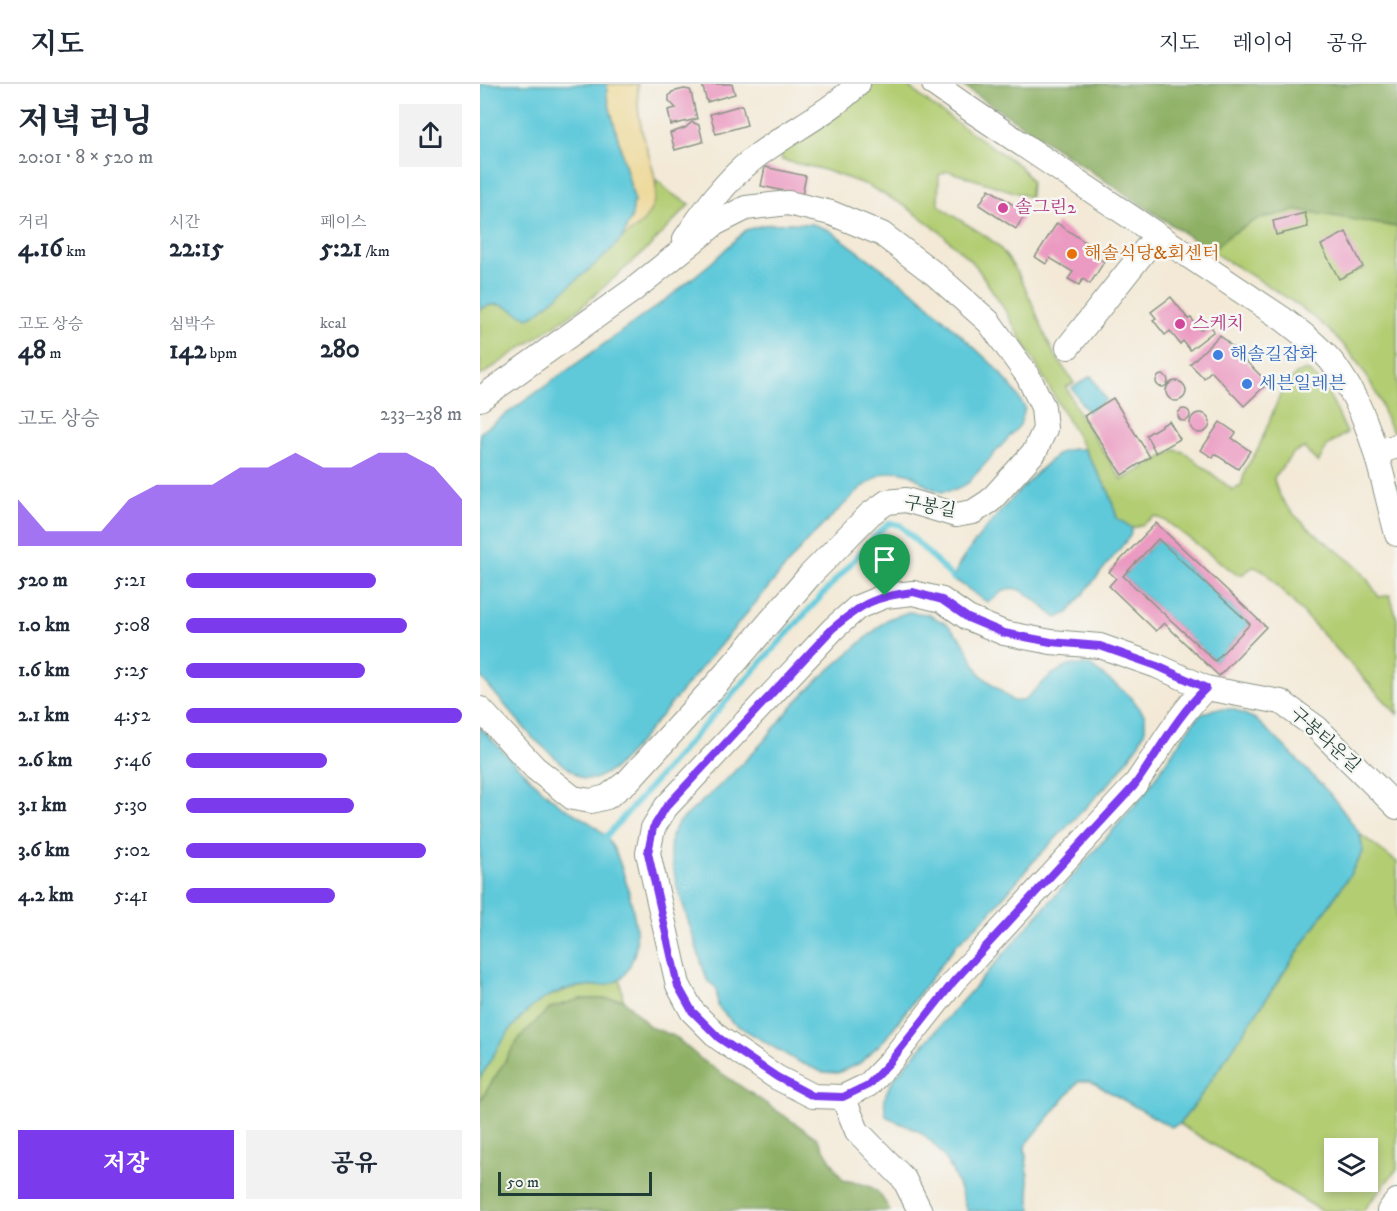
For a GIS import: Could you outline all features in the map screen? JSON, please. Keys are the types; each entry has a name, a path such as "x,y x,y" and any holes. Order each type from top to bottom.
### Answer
{"street":[{"name":"구봉길","path":"670,260 705,210 734,176 755,158 825,111 858,84"},
{"path":"934,84 1283,319 1325,354 1340,371 1365,419 1386,449 1397,534"},
{"name":"구봉길","path":"480,399 624,297 716,223 746,208 788,203 831,213 882,234 936,275 989,322 1028,376 1043,406 1045,429 1035,451 990,501 973,512 956,515 906,500 887,502 870,514 810,575 714,687 628,781 607,797 591,801 573,798 535,768 480,709"},
{"path":"1068,347 1156,235"},
{"name":"구봉타운길","path":"1206,688 1174,723 1153,760 1134,786 954,981 890,1062 868,1085 843,1097 813,1096 777,1077 719,1038 692,1011 678,986 648,853 653,828 666,807 832,629 858,607 885,596 913,592 942,600 968,618 1004,633 1051,642 1100,646 1157,666 1206,688 1281,702 1317,728 1397,807"},
{"path":"843,1097 857,1131 904,1179 920,1211"}],"green space":[{"path":"869,84 905,84 934,107 1020,166 1031,181 1030,197 948,171 939,175 938,204 992,241 1014,267 1051,348 1074,383 1066,387 1080,415 1122,480 1175,450 1184,452 1233,490 1241,486 1246,468 1258,449 1280,395 1296,374 1306,370 1320,382 1331,398 1347,433 1327,446 1318,463 1304,448 1293,453 1274,478 1278,492 1297,517 1360,570 1379,597 1390,595 1397,619 1397,714 1263,570 1253,567 1243,574 1236,574 1166,521 1155,516 1140,526 1132,528 1117,518 1109,492 1003,307 976,266 940,232 905,206 867,185 821,169 782,160 780,154"},
{"path":"960,84 1397,84 1397,227 1299,210 1257,219 1230,235 1211,251"},
{"path":"657,180 672,194 690,204 649,247 579,309 480,376 480,309 494,304 510,308 528,317 535,315 641,224 653,203"},
{"path":"1299,210 1397,227 1397,393 1395,405 1397,435 1388,423 1367,376 1338,339 1286,297 1211,251 1230,235 1257,219"},
{"path":"1360,834 1397,862 1397,1169 1363,1211 1322,1211 1179,1124 1193,1107 1363,852"},
{"path":"620,979 623,999 580,999 520,1038 480,1101 480,1078 502,1040 522,1015 542,999 571,988 608,984"},
{"path":"580,999 623,999 650,1027 674,1036 702,1060 817,1138 843,1180 871,1187 881,1195 890,1211 480,1211 480,1101 520,1037 550,1008"}],"sand":[{"path":"607,84 638,84 640,121 656,188 650,212 641,224 622,238 632,216 634,199 607,97"}],"water":[{"path":"480,84 607,84 607,97 634,199 632,216 622,238 606,255 535,315 528,318 505,306 494,304 480,309"},
{"path":"813,224 829,230 917,294 995,367 1015,391 1025,408 1020,425 968,483 956,490 941,492 927,486 911,474 898,471 882,474 860,489 808,540 635,747 614,769 595,779 583,779 533,738 480,676 480,433 668,298 711,263 746,230 763,225"},
{"path":"1091,376 1106,400 1087,412 1072,388"},
{"path":"1084,449 1109,492 1117,518 1132,528 1130,536 1068,613 1057,618 1028,594 1015,589 1005,590 987,602 954,579 967,553 1017,493 1061,452"},
{"path":"1158,539 1250,624 1215,661 1123,576"},
{"path":"909,612 927,614 947,624 963,641 980,674 1013,701 1023,701 1051,675 1069,665 1090,665 1131,697 1145,716 1145,730 1138,745 1115,777 1033,862 988,915 956,945 885,1039 860,1063 838,1073 822,1072 797,1061 733,1023 718,1007 716,988 707,980 677,886 670,853 671,836 678,823 727,779 821,677 888,619"},
{"path":"1214,709 1233,709 1255,719 1283,745 1332,796 1360,834 1363,852 1193,1107 1179,1124 1171,1127 1090,1081 1079,1081 1025,1146 1031,1211 967,1211 950,1167 937,1148 920,1132 886,1116 884,1104 887,1090 896,1076 1142,797 1192,724 1200,715"},
{"path":"480,727 516,765 561,806 589,822 607,838 624,874 635,922 636,947 626,973 615,982 571,988 554,993 527,1011 506,1036 480,1078"}],"building":[{"path":"702,84 732,84 735,94 707,102"},
{"path":"684,89 691,92 697,119 671,125 668,110 676,108 669,101 669,96 672,92"},
{"path":"742,105 747,125 716,134 710,114"},
{"path":"692,122 699,125 703,142 675,150 670,133 685,128"},
{"path":"765,167 806,176 802,195 761,186"},
{"path":"989,189 1026,213 1016,229 979,205"},
{"path":"1305,213 1308,227 1276,235 1273,221"},
{"path":"1057,223 1101,253 1098,258 1104,262 1090,284 1083,279 1079,285 1068,279 1073,272 1050,258 1046,264 1035,257"},
{"path":"1346,232 1363,267 1339,279 1321,245"},
{"path":"1171,297 1200,330 1209,324 1214,331 1190,350 1183,341 1180,344 1170,331 1165,335 1153,320 1156,318 1151,312"},
{"path":"1220,335 1268,383 1244,406 1211,371 1204,378 1190,364"},
{"path":"1162,375 1168,381 1162,387 1156,381"},
{"path":"1176,381 1183,384 1186,391 1183,398 1176,401 1169,398 1166,391 1169,384"},
{"path":"1113,398 1150,457 1122,475 1084,416"},
{"path":"1184,409 1190,415 1184,421 1178,415"},
{"path":"1200,413 1207,416 1210,423 1207,430 1200,433 1193,430 1190,423 1193,416"},
{"path":"1169,421 1180,439 1156,453 1146,435"},
{"path":"1220,422 1236,433 1232,438 1250,451 1238,469 1215,454 1213,458 1201,450"},
{"path":"1156,523 1266,627 1219,676 1164,623 1156,631 1109,586 1116,578 1109,572","holes":["1158,539 1250,624 1215,661 1123,576"]}],"waterway":[{"path":"606,837 701,729 881,530 890,523 900,525 954,579"}],"place":[{"name":"솔그린2","path":"1003,208"},
{"name":"해솔식당&회센터","path":"1072,254"},
{"name":"스케치","path":"1180,324"},
{"name":"해솔길잡화","path":"1218,355"},
{"name":"세븐일레븐","path":"1247,384"}],"route":[{"path":"913,592 942,600 968,618 1004,633 1051,642 1100,646 1157,666 1206,688 1174,723 1153,760 1134,786 954,981 890,1062 868,1085 843,1097 813,1096 777,1077 719,1038 692,1011 678,986 648,853 653,828 666,807 832,629 858,607 885,596 913,592"}]}
